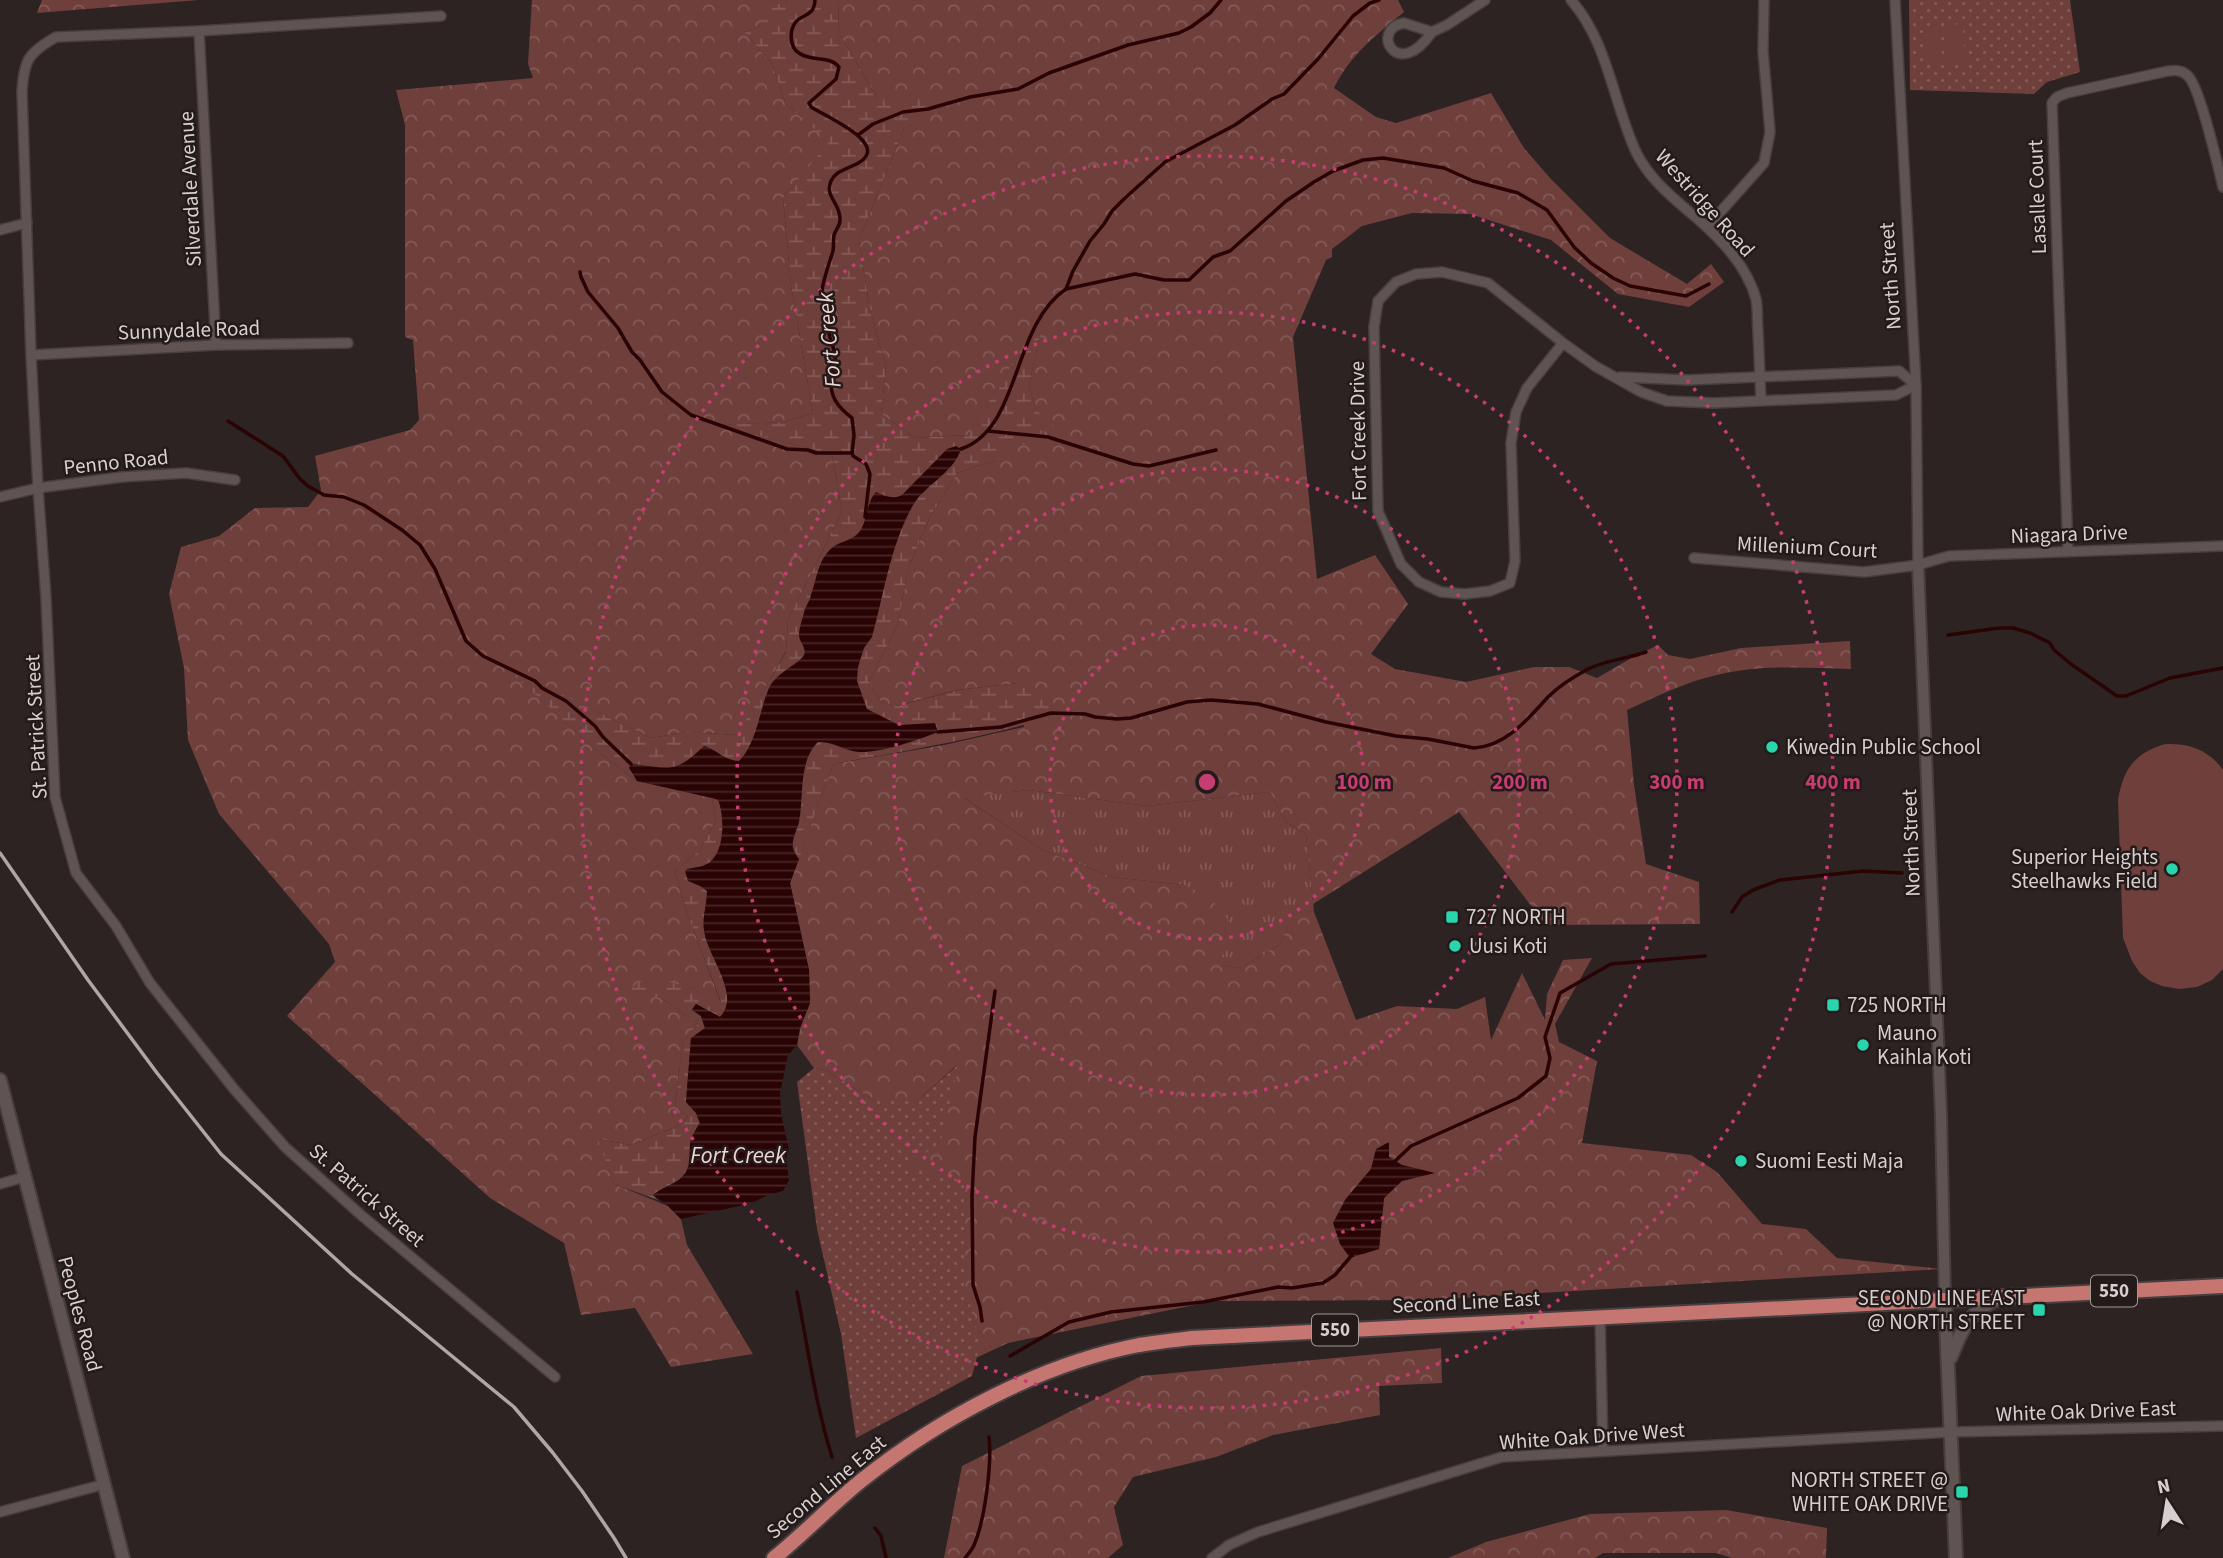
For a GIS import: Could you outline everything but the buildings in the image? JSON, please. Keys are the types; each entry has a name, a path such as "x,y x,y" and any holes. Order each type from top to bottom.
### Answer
{"highway":[{"name":"Second Line East","path":"780,1555 860,1482 895,1455 944,1424 1017,1386 1095,1357 1139,1345 1192,1338 2223,1286"}],"main road":[{"name":"Peoples Road","path":"0,1080 124,1558"},
{"path":"1948,1363 1962,1328 1969,1319 1986,1304 2005,1296"},
{"name":"North Street","path":"1945,1299 1956,1558"}],"street":[{"path":"1432,32 1399,23 1390,29 1389,45 1396,53 1407,55 1432,32 1485,0"},
{"name":"Westridge Road","path":"1571,0 1596,41 1631,140 1642,163 1671,197 1707,227 1737,261 1749,280 1757,302 1761,401"},
{"path":"1707,227 1764,163 1770,132 1763,51 1765,0"},
{"name":"North Street","path":"1895,0 1916,385 1918,565 1941,1115 1945,1299"},
{"path":"199,31 441,16"},
{"name":"St. Patrick Street","path":"199,31 56,37 36,48 24,68 22,92 31,355 55,797 76,873 116,926 150,984 234,1089 285,1147 361,1215 555,1377"},
{"name":"Silverdale Avenue","path":"199,31 216,345"},
{"name":"Lasalle Court","path":"2068,551 2052,103 2057,97 2067,93 2168,71 2185,73 2196,87 2223,187"},
{"path":"0,230 27,223"},
{"name":"Fort Creek Drive","path":"1563,343 1527,388 1516,412 1511,443 1515,561 1510,583 1490,591 1465,594 1441,592 1419,582 1401,564 1378,511 1374,327 1378,301 1396,282 1416,274 1442,272 1488,283 1595,366 1641,392 1667,401 1692,404 1896,395 1916,385 1899,372 1672,380 1615,376"},
{"name":"Sunnydale Road","path":"31,355 216,345 348,343"},
{"name":"Penno Road","path":"0,497 38,488 122,477 186,473 235,480"},
{"name":"Niagara Drive","path":"1918,565 1949,556 2223,546"},
{"name":"Millenium Court","path":"1695,558 1864,572 1918,565"},
{"path":"0,1184 24,1177"},
{"path":"1600,1316 1603,1450"},
{"name":"White Oak Drive East","path":"1951,1432 2223,1426"},
{"name":"White Oak Drive West","path":"1212,1558 1229,1545 1258,1532 1503,1457 1951,1432"},
{"path":"0,1512 105,1484"}],"green space":[{"path":"42,0 199,0 37,13"},
{"path":"532,0 787,0 761,26 744,32 771,62 786,104 830,142 783,198 791,285 813,413 783,422 720,425 832,454 842,512 788,619 786,651 738,735 687,732 651,738 507,668 596,750 637,781 712,798 716,820 700,850 675,871 687,913 721,1003 689,987 630,988 661,998 698,1024 683,1042 675,1105 688,1117 680,1125 631,1145 599,1139 614,1184 668,1206 681,1219 687,1245 753,1354 671,1367 635,1308 581,1315 564,1243 490,1198 287,1016 335,962 329,944 219,814 188,740 184,668 169,594 181,547 219,536 255,508 308,507 321,490 315,456 410,430 419,420 413,340 405,337 405,125 396,90 533,78 528,64"},
{"path":"787,0 838,0 839,33 878,99 964,99 904,129 859,240 870,310 886,367 881,414 915,438 968,435 1045,311 1029,386 1036,410 1054,426 995,461 957,473 930,517 908,569 898,624 869,682 881,702 897,706 958,690 1019,683 1041,692 1065,713 979,736 833,764 799,859 793,845 796,831 700,867 686,869 707,891 704,929 726,988 727,999 726,1008 720,1017 696,1004 692,1009 701,1016 705,1028 691,1039 686,1102 696,1113 700,1123 691,1141 685,1173 680,1179 653,1195 658,1200 614,1184 598,1139 631,1145 680,1125 688,1117 675,1105 683,1042 698,1024 661,998 629,989 649,977 689,987 721,1002 687,913 675,871 700,850 716,820 712,798 637,781 596,750 504,666 651,738 687,732 737,735 786,652 788,619 842,512 832,454 717,425 783,422 813,413 791,285 783,198 829,142 786,104 771,62 744,32 761,26 768,6 786,3"},
{"path":"838,0 1398,0 1404,12 1356,56 1334,88 1376,117 1396,123 1491,93 1524,148 1610,238 1687,284 1711,264 1724,282 1689,307 1618,294 1551,240 1470,214 1412,213 1362,226 1332,249 1332,257 1326,260 1293,337 1317,579 1375,555 1408,604 1371,654 1395,669 1466,682 1534,667 1569,667 1597,678 1658,645 1668,655 1690,659 1741,648 1850,641 1851,669 1784,667 1733,672 1671,690 1627,710 1634,785 1646,864 1699,882 1700,924 1546,925 1459,812 1313,904 1306,834 1286,822 1270,792 1146,806 1029,790 964,798 1041,849 1112,877 1184,885 1210,897 1227,919 1221,965 1240,968 1280,945 1296,908 1314,912 1356,1020 1397,1006 1457,1009 1485,997 1491,1040 1522,973 1545,1020 1547,994 1563,960 1592,958 1555,1024 1559,1042 1597,1061 1582,1143 1691,1155 1717,1172 1762,1224 1806,1229 1837,1258 1942,1269 1425,1300 1214,1301 1008,1343 978,1357 926,1363 903,1166 957,1065 917,1101 875,1101 826,1070 814,1068 797,1045 800,1028 810,1003 809,970 790,883 833,764 944,745 1024,727 1019,683 957,690 896,706 881,702 869,682 898,624 908,569 930,517 957,473 995,461 1036,410 1029,386 1044,314 968,435 915,438 881,414 886,367 870,310 859,240 904,129 962,99 878,99 839,33","holes":["1389,1143 1389,1157 1402,1165 1433,1173 1401,1181 1384,1198 1379,1249 1345,1200"]},
{"path":"1909,0 2070,0 2080,72 2047,82 2034,94 1910,90"},
{"path":"1963,24 1965,62 1948,63 1946,25"},
{"path":"1941,25 1942,63 1925,64 1923,26"},
{"name":"Superior Heights Steelhawks Field","path":"2165,744 2198,749 2212,757 2223,770 2223,969 2212,980 2197,987 2179,989 2162,986 2140,973 2123,938 2118,800 2120,789 2127,771 2138,758"},
{"path":"1029,790 1146,806 1270,792 1286,822 1306,834 1314,912 1296,909 1280,945 1240,968 1220,965 1227,919 1184,885 1112,877 1041,849 963,797"},
{"path":"959,1064 940,1144 903,1166 964,1181 965,1285 980,1345 972,1376 856,1438 841,1334 817,1229 797,1082 814,1068 826,1070 875,1101 917,1101"},
{"path":"1441,1348 1442,1383 1379,1386 1380,1415 1273,1435 1216,1457 1133,1477 1114,1507 1123,1545 1108,1558 944,1558 962,1466 1141,1376"},
{"path":"1726,1510 1827,1528 1826,1558 1732,1558 1716,1553 1603,1553 1595,1558 1448,1558 1486,1542 1590,1514"}],"water":[{"name":"Fort Creek","path":"956,446 961,449 952,466 917,499 904,522 872,637 864,648 858,667 857,681 867,709 899,725 935,723 938,732 868,752 818,742 807,759 799,822 792,843 793,851 799,859 790,883 809,970 810,1003 800,1028 797,1045 788,1055 780,1093 781,1114 789,1150 786,1158 789,1180 783,1191 752,1203 681,1219 653,1195 676,1182 685,1173 691,1141 700,1123 696,1113 686,1102 691,1038 705,1028 701,1016 692,1010 696,1004 720,1017 726,1008 727,999 726,988 704,929 707,891 688,881 685,871 707,864 713,859 722,835 722,816 718,800 637,781 629,768 631,764 662,768 677,766 704,746 729,759 739,761 754,736 769,688 777,677 804,655 799,638 800,629 824,557 833,547 860,531 870,501 876,492 892,497 902,495 947,449"},
{"path":"1389,1142 1389,1157 1402,1165 1435,1173 1402,1181 1384,1198 1379,1249 1350,1258 1340,1244 1333,1223 1345,1200 1371,1169 1376,1149"}],"waterway":[{"name":"Fort Creek","path":"815,0 810,13 795,23 791,35 792,44 796,51 804,56 831,61 839,67 836,79 809,103 811,107 855,133 868,150 864,158 837,173 829,187 840,220 834,235 833,251 822,292 830,311 828,328 835,354 831,389 838,405 852,418 852,453"},
{"path":"858,135 873,124 903,112 1018,89 1049,73 1128,45 1179,33 1210,13 1221,0"},
{"path":"1066,289 1090,241 1125,198 1165,162 1235,125 1272,99 1284,94 1318,59 1353,16 1370,3 1379,0"},
{"path":"961,449 980,438 995,421 1035,327 1048,306 1066,289 1135,274 1164,280 1189,280 1213,257 1230,251 1286,201 1333,171 1363,160 1383,158 1444,168 1473,181 1518,193 1547,210 1574,247 1591,263 1630,286 1686,296 1709,284"},
{"path":"580,272 588,292 618,328 662,392 691,415 787,449 816,453 852,453"},
{"path":"228,421 283,456 308,486 324,495 344,497 364,505 420,545 435,569 466,641 483,656 535,681 566,701 595,726 631,764"},
{"path":"988,431 1048,437 1133,464 1149,466 1216,450"},
{"name":"Fort Creek","path":"852,453 866,464 870,474 865,517"},
{"path":"1948,635 1999,628 2013,628 2030,633 2050,643 2054,650 2071,664 2117,696 2126,696 2170,678 2223,668"},
{"path":"938,732 1001,727 1051,713 1131,718 1187,702 1211,700 1258,704 1326,722 1474,748 1506,737 1552,693 1583,672 1646,652"},
{"path":"1732,912 1742,897 1780,880 1863,871 1902,873"},
{"path":"1393,1163 1411,1146 1518,1098 1546,1076 1550,1058 1545,1037 1560,993 1611,964 1705,956"},
{"path":"982,1321 973,1285 972,1196 975,1137 995,991"},
{"path":"1010,1356 1069,1322 1111,1312 1203,1302 1278,1287 1292,1288 1323,1283 1335,1275 1352,1255"},
{"name":"Fort Creek","path":"797,1292 816,1396 832,1457"},
{"path":"965,1558 974,1545 984,1507 989,1437"},
{"name":"Fort Creek","path":"875,1528 881,1536 886,1558"}],"railway":[{"path":"0,853 88,980 221,1154 352,1274 514,1407 582,1491 626,1558"}],"place":[{"name":"Kiwedin Public School","path":"1772,747"},
{"name":"Superior Heights Steelhawks Field","path":"2172,869"},
{"name":"727 NORTH","path":"1452,917"},
{"name":"Uusi Koti","path":"1455,946"},
{"name":"725 NORTH","path":"1833,1005"},
{"name":"Mauno Kaihla Koti","path":"1863,1045"},
{"name":"Suomi Eesti Maja","path":"1741,1161"},
{"name":"SECOND LINE EAST @ NORTH STREET","path":"2039,1310"},
{"name":"NORTH STREET @ WHITE OAK DRIVE","path":"1962,1492"}]}
